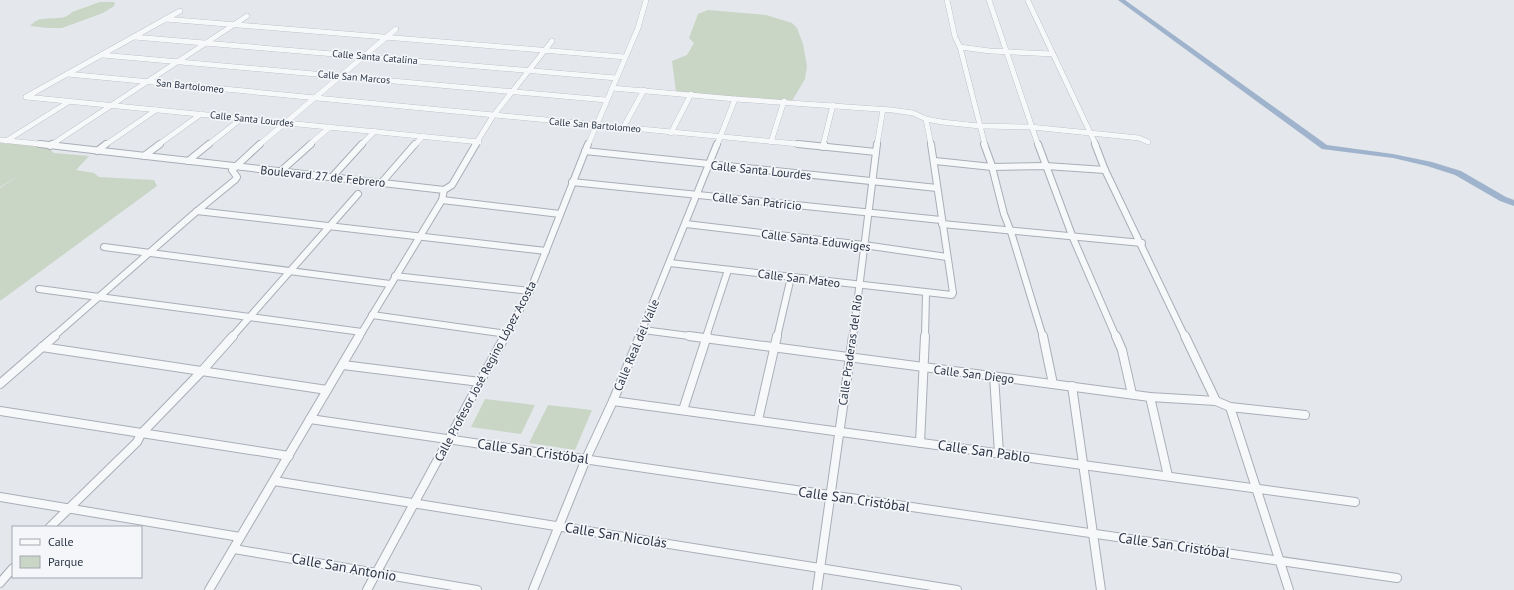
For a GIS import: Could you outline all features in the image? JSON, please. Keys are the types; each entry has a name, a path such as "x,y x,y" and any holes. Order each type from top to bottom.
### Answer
{"street":[{"name":"Calle Profesor José Regino López Acosta","path":"367,590 530,291 572,182 638,28 646,0"},
{"path":"947,0 955,38 960,47 979,126 992,167 1004,214 1042,333 1053,384"},
{"path":"990,0 1031,127 1073,238 1122,350 1132,394"},
{"path":"1028,1 1216,402"},
{"path":"67,74 180,11"},
{"path":"50,146 248,16"},
{"path":"165,19 625,57"},
{"path":"0,384 197,211 235,180 237,176 232,170 235,166 396,29"},
{"name":"Calle Santa Catalina","path":"134,37 616,78"},
{"path":"209,590 418,236 442,200 444,190 452,185 479,142 493,116 528,70 552,42"},
{"path":"960,47 1006,52 1052,54"},
{"name":"Calle San Marcos","path":"102,55 606,100"},
{"name":"San Bartolomeo","path":"67,74 314,99"},
{"name":"Calle Santa Lourdes","path":"67,74 26,97 479,142"},
{"path":"612,88 735,99 784,101 883,109 913,113 926,119 979,126 1031,127 1140,138 1148,142"},
{"path":"623,128 644,90"},
{"path":"671,133 691,94"},
{"name":"Calle San Bartolomeo","path":"314,99 876,152"},
{"name":"Calle Real del Valle","path":"533,590 586,459 643,330 735,99"},
{"path":"3,141 70,101"},
{"path":"770,142 784,101"},
{"path":"823,147 833,105"},
{"name":"Calle Praderas del Río","path":"818,590 838,431 850,358 868,212 883,109"},
{"path":"97,151 156,110"},
{"path":"144,156 201,114"},
{"path":"188,161 242,118"},
{"path":"926,119 935,161 936,188 947,257"},
{"path":"281,171 330,127"},
{"path":"332,177 375,131"},
{"path":"382,182 423,136"},
{"name":"Boulevard 27 de Febrero","path":"3,141 444,190"},
{"name":"Calle Santa Lourdes","path":"585,151 936,188"},
{"path":"935,161 992,167 1046,166 1106,170"},
{"name":"Calle San Patricio","path":"572,182 868,212 1011,232 1142,243"},
{"path":"51,526 67,508 96,483 137,442 141,434 200,372 358,194"},
{"path":"442,200 560,214"},
{"path":"197,211 546,251"},
{"name":"Calle Santa Eduwiges","path":"686,224 864,245 947,257"},
{"path":"104,247 390,284"},
{"name":"Calle San Mateo","path":"670,263 926,293 952,294 947,257"},
{"path":"683,410 728,270"},
{"path":"395,276 530,291"},
{"path":"758,420 791,277"},
{"path":"39,289 247,318 362,332"},
{"path":"920,443 926,293"},
{"path":"372,315 507,334"},
{"name":"Calle San Diego","path":"643,330 1132,394 1216,402 1230,407 1305,414"},
{"path":"42,347 327,390"},
{"path":"343,365 480,382"},
{"path":"994,376 999,453"},
{"path":"1072,386 1102,590"},
{"path":"1150,396 1168,476"},
{"name":"Calle San Pablo","path":"613,400 1355,502"},
{"path":"1230,407 1289,590"},
{"path":"0,412 289,456"},
{"name":"Calle San Cristóbal","path":"310,419 1397,578"},
{"name":"Calle San Nicolás","path":"274,481 957,590"},
{"path":"0,497 240,537"},
{"name":"Calle San Antonio","path":"234,548 477,590"},
{"path":"0,583 12,569"}],"green space":[{"path":"100,2 115,2 114,6 103,13 62,28 30,26 38,20 65,17 72,12"},
{"path":"708,10 766,15 792,23 797,28 803,44 807,66 805,79 792,101 676,92 672,61 687,55 694,43 689,38 698,14"},
{"path":"0,142 48,148 54,153 89,156 76,170 94,173 99,177 154,180 157,186 0,301 0,188 18,176 0,187"},
{"path":"485,399 535,405 521,434 471,427"},
{"path":"548,405 592,410 575,450 529,443"}],"waterway":[{"path":"1121,0 1325,147 1393,156 1429,164 1458,173 1503,199 1514,203"}]}
